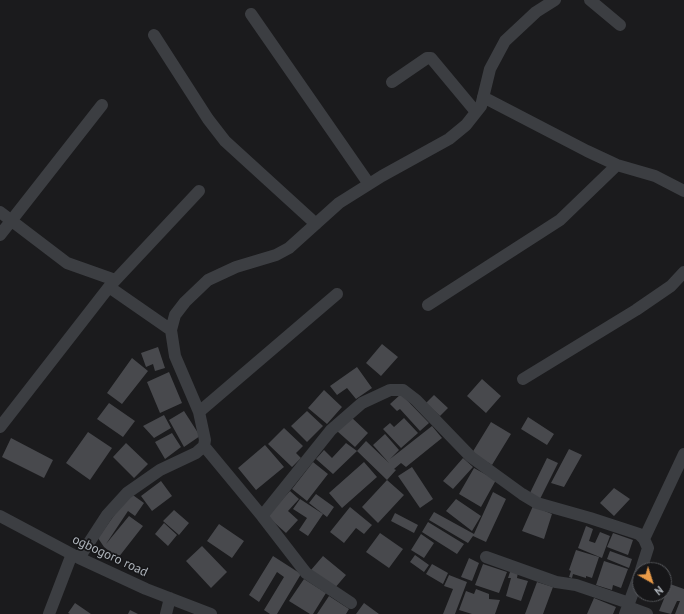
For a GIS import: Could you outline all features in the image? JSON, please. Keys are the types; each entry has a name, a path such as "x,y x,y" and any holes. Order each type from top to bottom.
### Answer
{"street":[{"path":"49,614 75,556 107,515 127,493 160,470 196,453 204,446 205,440 199,412 175,356 171,330 176,315 184,302 208,280 236,267 276,255 289,248 339,203 369,184 449,139 466,125 481,106 490,69 505,41 536,12 555,0"},
{"path":"590,0 620,25"},
{"path":"251,14 369,184"},
{"path":"154,35 208,119 225,141 316,224"},
{"path":"392,82 427,58 431,58 476,112"},
{"path":"483,97 617,165 655,176 684,191"},
{"path":"0,235 102,104"},
{"path":"428,305 560,220 617,165"},
{"path":"0,427 112,283 199,190"},
{"path":"0,212 67,263 112,283 171,330"},
{"path":"523,379 636,310 671,286 684,272"},
{"path":"199,412 337,294"},
{"path":"262,516 336,426 362,403 390,390 403,390 416,400 471,457 522,494 537,503 639,534 644,539 648,548 643,562"},
{"path":"204,446 262,516 306,573 350,603"},
{"path":"644,539 684,454"},
{"name":"ogbogoro road","path":"0,516 75,556 170,598 211,614"},
{"path":"486,557 556,582 576,586 627,608 647,614"},
{"path":"627,608 632,594"},
{"path":"166,614 170,598"}],"building":[{"path":"382,344 398,357 381,376 366,363"},
{"path":"158,347 165,368 155,371 153,364 146,367 141,353"},
{"path":"132,358 148,371 122,404 107,393"},
{"path":"357,367 372,388 356,399 347,388 337,395 330,386"},
{"path":"169,372 182,403 160,413 147,382"},
{"path":"482,379 501,396 486,413 467,396"},
{"path":"324,390 342,407 327,424 308,408"},
{"path":"401,394 429,423 420,431 400,409 397,411 390,404"},
{"path":"434,395 448,408 440,416 426,403"},
{"path":"109,403 135,421 123,437 97,419"},
{"path":"184,411 200,436 184,447 169,420"},
{"path":"307,411 323,426 307,442 291,426"},
{"path":"164,415 171,428 154,438 143,426"},
{"path":"350,416 368,433 355,447 337,431"},
{"path":"528,417 554,434 547,445 521,429"},
{"path":"404,418 418,433 401,448 383,429 390,423 394,427"},
{"path":"491,422 511,434 492,465 472,453"},
{"path":"432,426 442,438 406,467 401,463 394,469 396,470 387,480 357,451 366,441 389,463 373,445 385,434 399,450 390,459"},
{"path":"284,428 303,446 296,453 301,458 292,467 268,444"},
{"path":"88,432 112,448 90,480 66,463"},
{"path":"172,433 181,447 165,459 155,442"},
{"path":"11,438 53,460 44,478 2,457"},
{"path":"126,443 148,464 134,478 113,457"},
{"path":"346,443 357,451 333,474 316,459 324,450 332,458"},
{"path":"265,445 284,467 256,490 238,468"},
{"path":"569,449 582,455 564,487 551,483"},
{"path":"463,458 473,467 453,489 443,481"},
{"path":"547,458 558,463 540,499 530,493"},
{"path":"313,462 328,474 307,501 292,489"},
{"path":"364,462 377,477 342,508 329,493"},
{"path":"412,467 433,499 420,508 398,476"},
{"path":"474,468 496,480 481,507 459,494"},
{"path":"387,480 404,495 378,523 362,507"},
{"path":"161,481 172,496 152,511 141,496"},
{"path":"614,488 630,499 614,516 600,503"},
{"path":"290,491 299,499 288,511 298,520 286,533 267,516"},
{"path":"493,492 506,499 486,542 473,536 468,543 429,520 434,512 474,534"},
{"path":"130,493 144,503 135,516 128,511 106,544 129,516 143,526 118,558 104,547 98,538"},
{"path":"316,494 334,507 327,517 309,503"},
{"path":"300,499 323,514 308,536 299,530 307,518 293,509"},
{"path":"456,499 481,516 472,531 446,511"},
{"path":"533,506 552,514 544,539 522,531"},
{"path":"350,507 372,525 364,534 356,528 344,543 330,532"},
{"path":"174,510 189,523 179,535 163,521"},
{"path":"395,513 418,525 414,533 391,521"},
{"path":"428,522 464,544 457,554 422,532"},
{"path":"164,523 177,535 168,546 155,534"},
{"path":"219,524 244,541 232,558 207,541"},
{"path":"586,526 593,529 589,541 595,543 600,532 610,536 602,558 578,548"},
{"path":"380,533 403,549 389,568 366,552"},
{"path":"613,533 633,540 628,555 607,547"},
{"path":"421,534 434,543 424,558 411,550"},
{"path":"202,546 227,572 211,588 186,561"},
{"path":"576,550 599,557 592,578 586,576 586,578 573,574 572,578 569,577 571,571 569,570"},
{"path":"610,551 632,559 629,568 607,559"},
{"path":"415,555 429,565 424,572 410,562"},
{"path":"273,556 301,574 277,614 270,614 264,610 284,577 277,572 259,602 249,595"},
{"path":"323,556 346,575 334,589 311,570"},
{"path":"469,558 479,563 472,581 461,577"},
{"path":"604,561 628,569 621,588 613,585 612,590 596,585"},
{"path":"432,564 448,573 443,584 426,574"},
{"path":"483,564 507,572 499,593 475,585"},
{"path":"511,569 518,572 517,578 528,581 521,601 506,596 511,578 508,578"},
{"path":"449,575 467,582 455,614 443,614 453,589 444,586"},
{"path":"304,579 326,593 313,614 310,614 289,601"},
{"path":"537,582 553,587 543,614 525,614"},
{"path":"672,585 684,589 684,614 675,614 680,601 677,601 671,614 659,611 663,602 672,602"},
{"path":"476,589 489,594 489,599 500,600 495,614 472,614 459,610 466,591 474,594"},
{"path":"329,596 349,609 346,614 317,614"},
{"path":"594,598 616,607 613,614 587,614"},
{"path":"75,603 91,614 68,613"},
{"path":"364,603 379,614 356,614"},
{"path":"130,610 138,614 128,614"}]}
